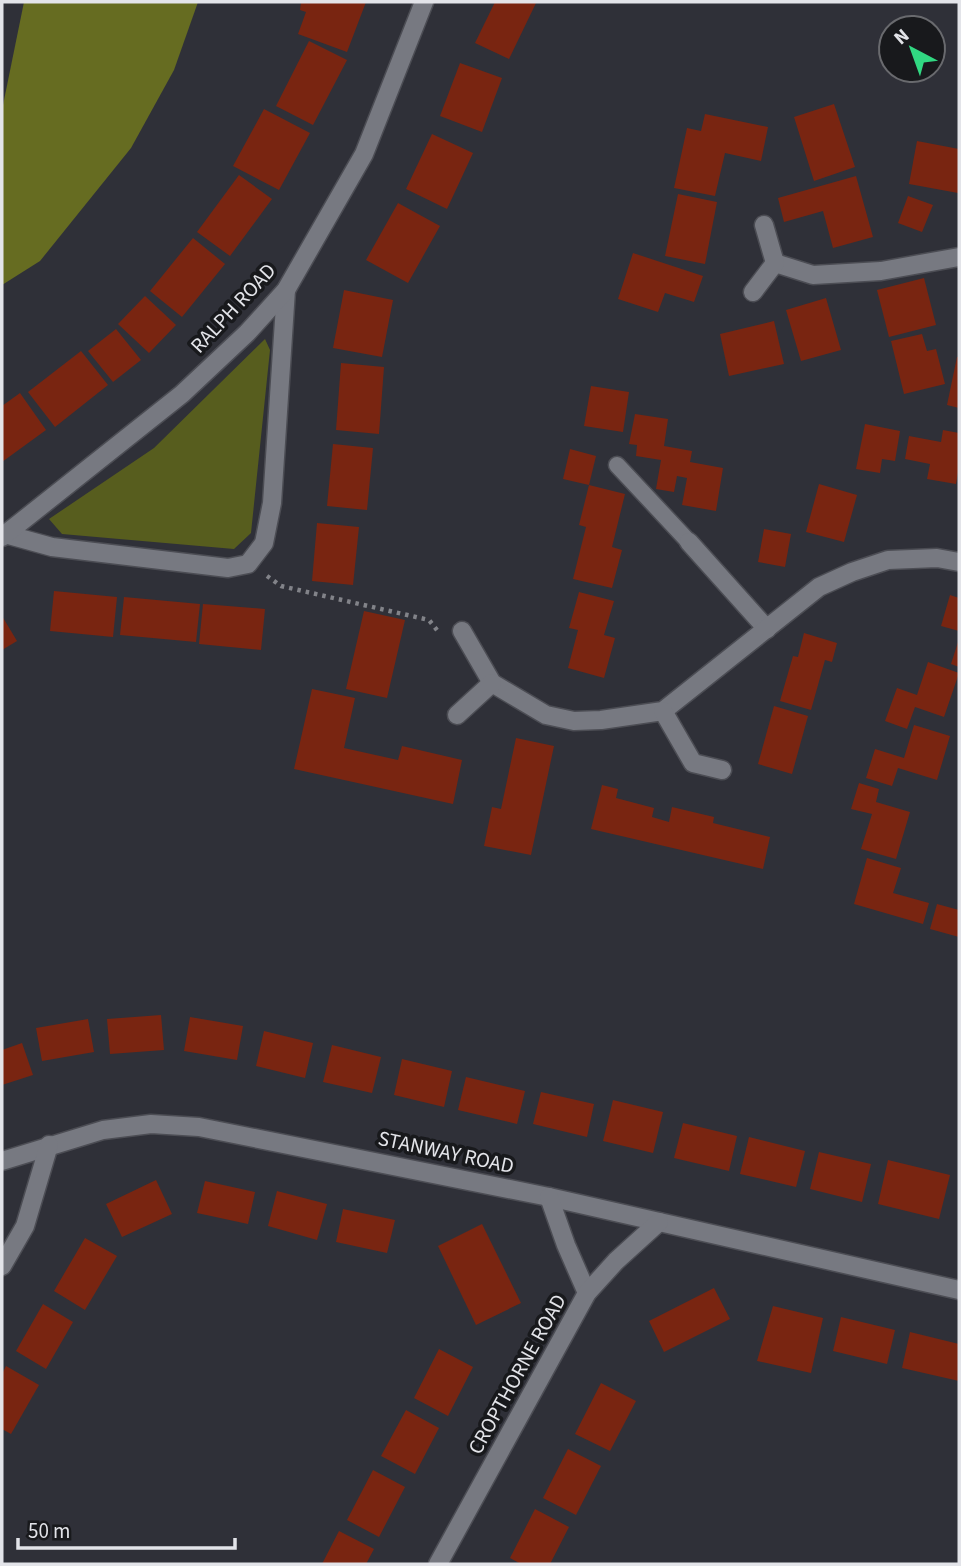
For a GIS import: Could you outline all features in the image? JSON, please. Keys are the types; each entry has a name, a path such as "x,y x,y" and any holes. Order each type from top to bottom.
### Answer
{"street":[{"name":"RALPH ROAD","path":"3,536 183,394 247,333 286,290 364,154 424,2"},
{"path":"764,225 775,263"},
{"path":"775,263 813,275 881,271 959,257"},
{"path":"753,292 775,263"},
{"path":"3,536 52,547 229,568 248,564 264,543 272,503 286,290"},
{"path":"689,542 767,629"},
{"path":"462,631 492,683 546,715 574,721 601,720 663,710 819,587 852,572 888,561 937,558 959,562"},
{"path":"457,715 492,683"},
{"path":"663,710 693,763 722,770"},
{"name":"STANWAY ROAD","path":"2,1161 103,1130 151,1124 199,1127 549,1196 959,1290"},
{"path":"2,1266 25,1226 49,1145"},
{"path":"549,1196 587,1293"},
{"name":"CROPTHORNE ROAD","path":"438,1564 587,1293 659,1222"}],"lane":[{"path":"617,465 689,542"}],"path":[{"path":"248,564 281,586 429,620 444,639 462,631"}],"green space":[{"path":"24,2 198,2 174,70 131,148 40,261 2,285 2,110"},
{"path":"265,339 270,350 251,533 234,549 62,534 49,519 154,448"}],"building":[{"path":"301,2 366,2 347,52 298,34 306,12 300,10"},
{"path":"495,2 536,3 509,59 475,43"},
{"path":"309,41 347,60 313,125 276,106"},
{"path":"460,63 502,78 482,132 440,116"},
{"path":"834,104 855,167 814,181 794,117"},
{"path":"264,109 310,133 279,190 233,166"},
{"path":"705,114 768,127 761,161 725,153 715,196 674,188 687,128 701,131"},
{"path":"432,134 473,153 447,209 406,189"},
{"path":"917,141 959,149 958,193 909,184"},
{"path":"239,175 272,199 230,256 197,232"},
{"path":"856,176 873,237 833,248 823,211 784,222 778,198"},
{"path":"678,194 717,202 705,264 665,256"},
{"path":"908,196 933,205 922,232 898,223"},
{"path":"398,203 440,226 408,283 366,260"},
{"path":"193,238 225,264 182,317 150,291"},
{"path":"633,253 703,276 694,302 665,293 658,312 618,299"},
{"path":"924,278 936,325 889,337 877,290"},
{"path":"344,290 393,300 382,357 333,348"},
{"path":"145,296 176,325 149,353 118,324"},
{"path":"826,298 841,350 801,361 786,310"},
{"path":"774,321 784,364 729,376 720,334"},
{"path":"116,329 141,360 113,382 88,351"},
{"path":"922,334 927,351 936,349 945,384 904,394 891,341"},
{"path":"81,351 108,385 55,427 28,392"},
{"path":"959,357 959,408 947,405"},
{"path":"341,363 384,367 379,434 336,430"},
{"path":"591,386 629,392 623,432 584,426"},
{"path":"20,393 46,430 2,462 2,406"},
{"path":"635,414 668,419 664,446 692,451 690,462 723,468 716,511 682,505 687,478 677,476 674,492 656,489 661,460 636,456 637,445 629,444"},
{"path":"865,424 900,431 895,461 882,459 880,473 856,469"},
{"path":"943,430 959,433 956,484 927,479 930,464 905,459 909,436 941,442"},
{"path":"333,444 373,448 367,510 327,506"},
{"path":"570,449 596,456 589,485 563,479"},
{"path":"819,484 857,495 844,542 806,532"},
{"path":"589,485 625,494 612,547 622,550 612,588 573,579 586,527 579,525"},
{"path":"317,523 359,527 353,585 312,581"},
{"path":"764,529 791,534 785,567 758,562"},
{"path":"54,591 117,597 113,637 50,631"},
{"path":"579,592 614,601 604,635 615,638 604,678 568,668 578,630 569,628"},
{"path":"950,595 959,598 959,631 941,626"},
{"path":"124,597 200,604 196,642 120,635"},
{"path":"203,604 265,609 261,650 199,644"},
{"path":"364,611 405,620 387,698 346,689"},
{"path":"2,616 17,641 2,650"},
{"path":"804,633 837,643 832,662 825,660 811,710 780,701 793,656 798,657"},
{"path":"959,639 959,667 951,664"},
{"path":"928,662 959,673 944,717 915,707 907,729 885,721 897,688 917,695"},
{"path":"312,689 355,698 344,748 398,760 402,746 462,760 453,804 294,769"},
{"path":"774,706 808,716 792,774 758,764"},
{"path":"914,725 950,736 937,780 898,768 892,786 866,778 875,749 904,758"},
{"path":"516,738 554,746 531,855 484,846 492,807 501,809"},
{"path":"859,783 879,789 876,802 910,812 896,859 861,849 872,814 851,809"},
{"path":"602,785 618,789 616,798 654,808 652,817 669,822 672,807 714,817 713,823 770,837 763,869 591,829"},
{"path":"867,858 901,868 893,893 929,903 923,924 854,904"},
{"path":"937,904 959,910 959,937 930,929"},
{"path":"161,1015 164,1050 110,1054 107,1019"},
{"path":"190,1017 243,1026 237,1060 184,1051"},
{"path":"88,1019 94,1052 42,1061 36,1028"},
{"path":"264,1031 313,1043 305,1078 256,1066"},
{"path":"22,1043 33,1075 2,1085 2,1050"},
{"path":"332,1045 381,1057 372,1093 323,1082"},
{"path":"402,1059 452,1071 444,1107 394,1095"},
{"path":"466,1077 525,1091 517,1124 458,1110"},
{"path":"541,1092 594,1104 587,1137 533,1124"},
{"path":"613,1100 663,1112 653,1153 603,1141"},
{"path":"683,1123 737,1136 729,1171 674,1158"},
{"path":"749,1137 805,1151 796,1187 740,1174"},
{"path":"819,1152 871,1164 862,1202 810,1189"},
{"path":"888,1160 950,1175 939,1219 878,1204"},
{"path":"156,1180 172,1214 122,1237 106,1204"},
{"path":"205,1181 255,1192 248,1224 197,1213"},
{"path":"277,1191 327,1204 317,1240 268,1226"},
{"path":"343,1209 395,1220 387,1253 336,1242"},
{"path":"482,1224 521,1303 476,1325 438,1246"},
{"path":"85,1238 117,1256 85,1310 54,1291"},
{"path":"714,1288 730,1319 664,1352 649,1321"},
{"path":"43,1304 73,1322 46,1369 16,1351"},
{"path":"773,1306 823,1318 811,1373 757,1361"},
{"path":"841,1317 895,1330 887,1364 833,1351"},
{"path":"910,1332 959,1344 959,1381 902,1368"},
{"path":"439,1349 473,1367 448,1416 414,1398"},
{"path":"6,1366 39,1385 11,1434 2,1429 2,1374"},
{"path":"601,1383 636,1401 610,1451 575,1434"},
{"path":"406,1410 439,1428 415,1474 381,1456"},
{"path":"568,1449 601,1466 576,1515 543,1498"},
{"path":"373,1470 405,1487 379,1537 347,1520"},
{"path":"535,1509 569,1527 550,1564 521,1564 510,1558"},
{"path":"339,1531 374,1549 366,1564 322,1564"}]}
